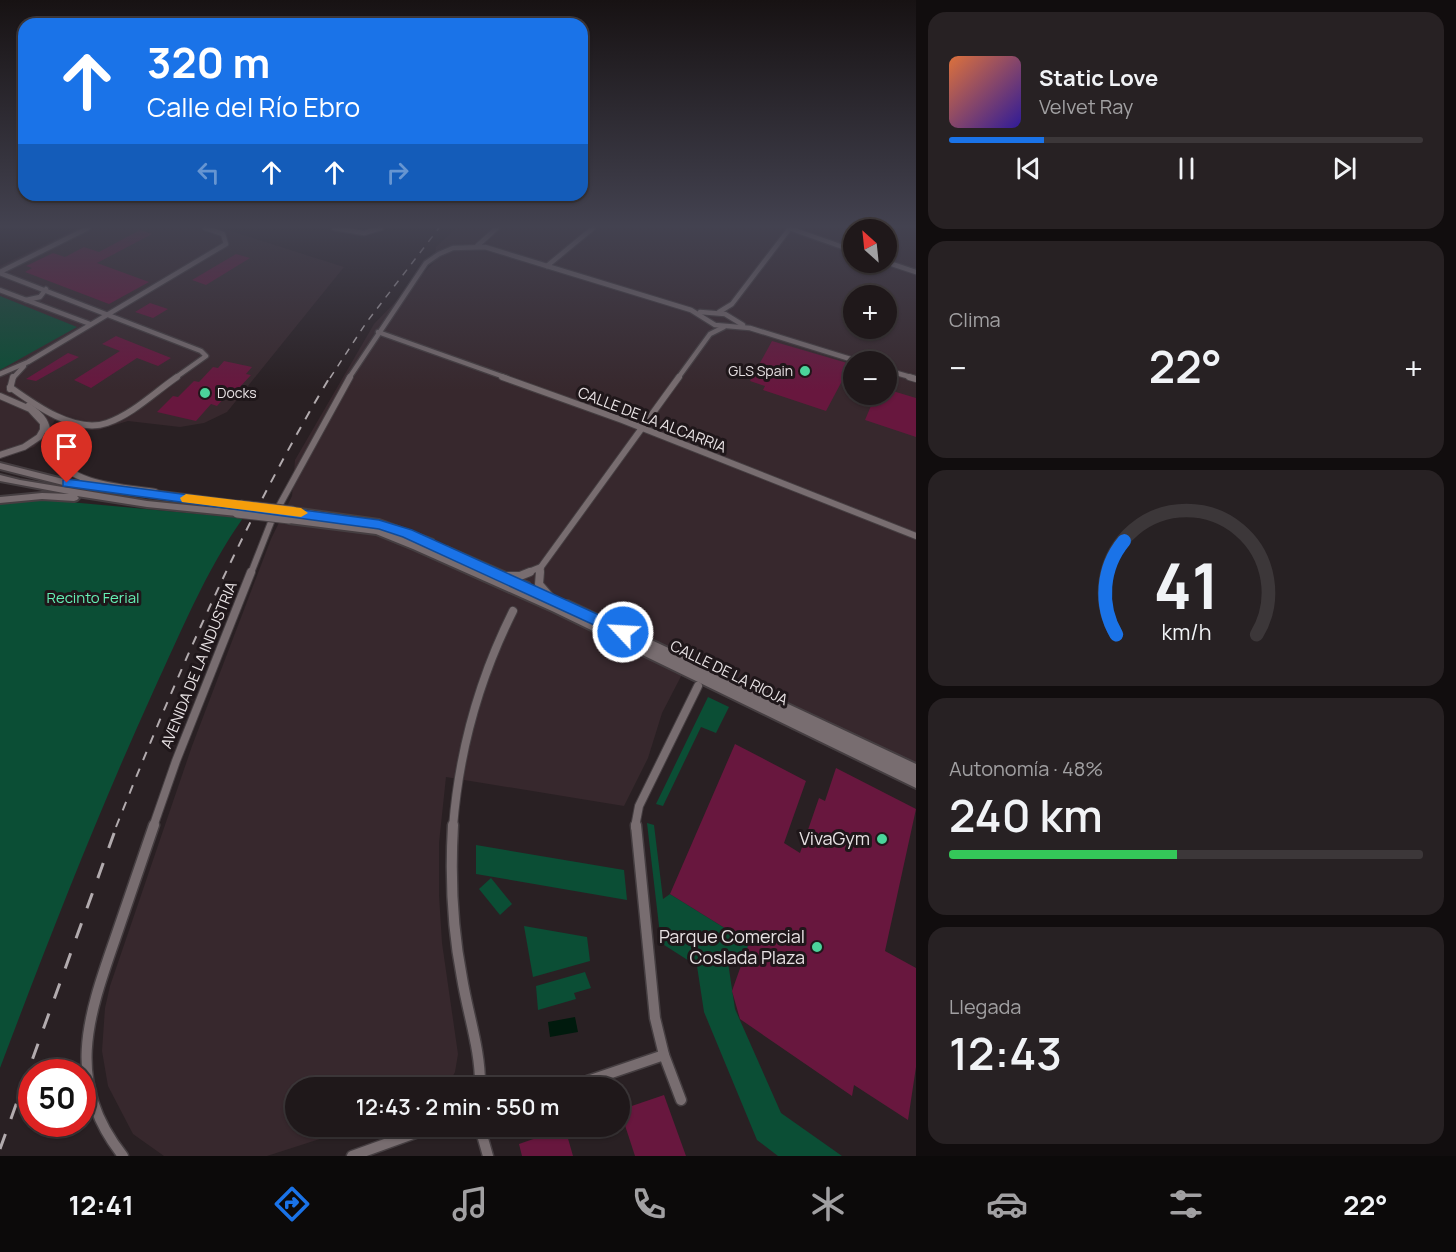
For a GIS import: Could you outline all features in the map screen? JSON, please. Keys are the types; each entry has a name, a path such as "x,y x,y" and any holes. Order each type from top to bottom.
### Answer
{"main road":[{"path":"0,466 67,483 186,498 238,509"},
{"path":"0,478 147,504"},
{"path":"0,500 42,496 238,509 291,515"},
{"name":"CALLE DE LA RIOJA","path":"291,515 362,521 393,529 551,598 916,770"},
{"name":"CALLE DE LA RIOJA","path":"291,515 377,531 417,546 556,608 916,782"}],"street":[{"path":"10,387 33,404 77,424 105,424 124,415 206,356 201,351 27,282"},
{"path":"0,374 28,362 161,282"},
{"name":"AVENIDA DE LA INDUSTRIA","path":"123,1156 104,1132 90,1093 85,1066 85,1043 93,1001 176,761 273,517 378,332 413,282"},
{"path":"599,282 691,310 716,313 732,318 750,328 843,357"},
{"path":"708,320 732,304 749,282"},
{"path":"24,300 40,297 46,289"},
{"path":"0,290 91,324"},
{"path":"40,306 44,298 59,295"},
{"path":"551,598 539,584 541,567 711,333 726,326 732,318 732,304"},
{"path":"691,310 708,320 726,326 750,328"},
{"path":"708,320 711,333"},
{"name":"CALLE DE LA ALCARRIA","path":"378,332 643,428 916,536"},
{"path":"28,362 13,377 10,387 13,396 47,421 54,452 59,462 91,479 186,498"},
{"path":"897,373 916,379"},
{"path":"0,396 33,412 40,418 42,426 40,434 27,446 0,454"},
{"path":"501,576 520,576 541,567"},
{"path":"479,1077 475,1042 455,933 452,850 461,768 474,707 490,659 513,611"},
{"path":"681,1100 664,1055 655,1018 636,816 698,686"},
{"path":"599,1077 664,1055"},
{"path":"351,1156 404,1137"},
{"path":"483,1137 488,1156"}],"shaded area":[{"path":"0,282 332,282 227,412 204,423 180,427 128,421 98,430 80,429 55,420 46,436 34,447 0,459"},
{"path":"415,282 916,282 916,765 691,657 662,713 648,758 624,806 446,777 439,843 439,895 442,943 458,1054 452,1077 285,1077 285,1137 326,1137 267,1156 164,1156 133,1134 108,1086 102,1051 105,1008 110,986 192,746 271,539 292,496 295,460 374,324"},
{"path":"575,1017 578,1032 550,1037 548,1022"}],"green space":[{"path":"0,296 77,327 0,370"},
{"name":"Recinto Ferial","path":"37,499 243,518 217,559 194,603 132,738 36,973 0,1068 0,503"},
{"path":"708,697 729,707 716,733 701,727 663,806 656,804"},
{"path":"647,823 654,825 663,899 670,894 749,943 744,960 726,949 735,1009 781,1113 842,1156 778,1156 757,1140 704,1012 697,966 661,943"},
{"path":"476,845 624,870 627,900 476,874"},
{"path":"491,878 512,904 500,915 479,889"},
{"path":"524,926 587,937 590,961 533,977"},
{"path":"585,972 591,988 574,993 576,999 538,1010 536,986"}],"building":[{"path":"51,282 149,282 109,304"},
{"path":"150,303 168,309 153,318 135,312"},
{"path":"116,336 171,358 158,366 137,358 91,388 74,380 120,351 102,344"},
{"name":"GLS Spain","path":"772,341 843,362 843,381 826,411 763,390 765,386 750,381"},
{"path":"68,353 79,357 36,381 26,379"},
{"name":"Docks","path":"224,361 252,367 246,374 251,375 237,390 232,389 217,406 211,404 196,421 157,412 173,396 178,397 194,381 199,382 213,367 218,368"},
{"path":"897,392 916,398 916,437 865,420 871,405 897,405"},
{"name":"Parque Comercial Coslada Plaza","path":"735,744 806,781 784,843 800,853 819,798 825,801 836,768 916,809 885,951 916,968 916,1067 908,1120 854,1085 852,1096 740,1019 732,991 749,943 670,894"},
{"path":"664,1095 686,1156 635,1156 629,1137 630,1107"},
{"path":"539,1137 568,1137 573,1156 522,1156 519,1144"}],"railway":[{"path":"330,378 366,323 398,282"},
{"path":"116,827 188,654 241,541 330,377"},
{"path":"0,1149 117,825"}],"slow traffic":[{"path":"186,498 301,513"}],"place":[{"name":"GLS Spain","path":"805,371"},
{"name":"Docks","path":"205,393"},
{"name":"VivaGym","path":"882,839"},
{"name":"Parque Comercial Coslada Plaza","path":"817,947"}],"route":[{"path":"67,483 275,509 379,525 408,534 623,632"}]}
